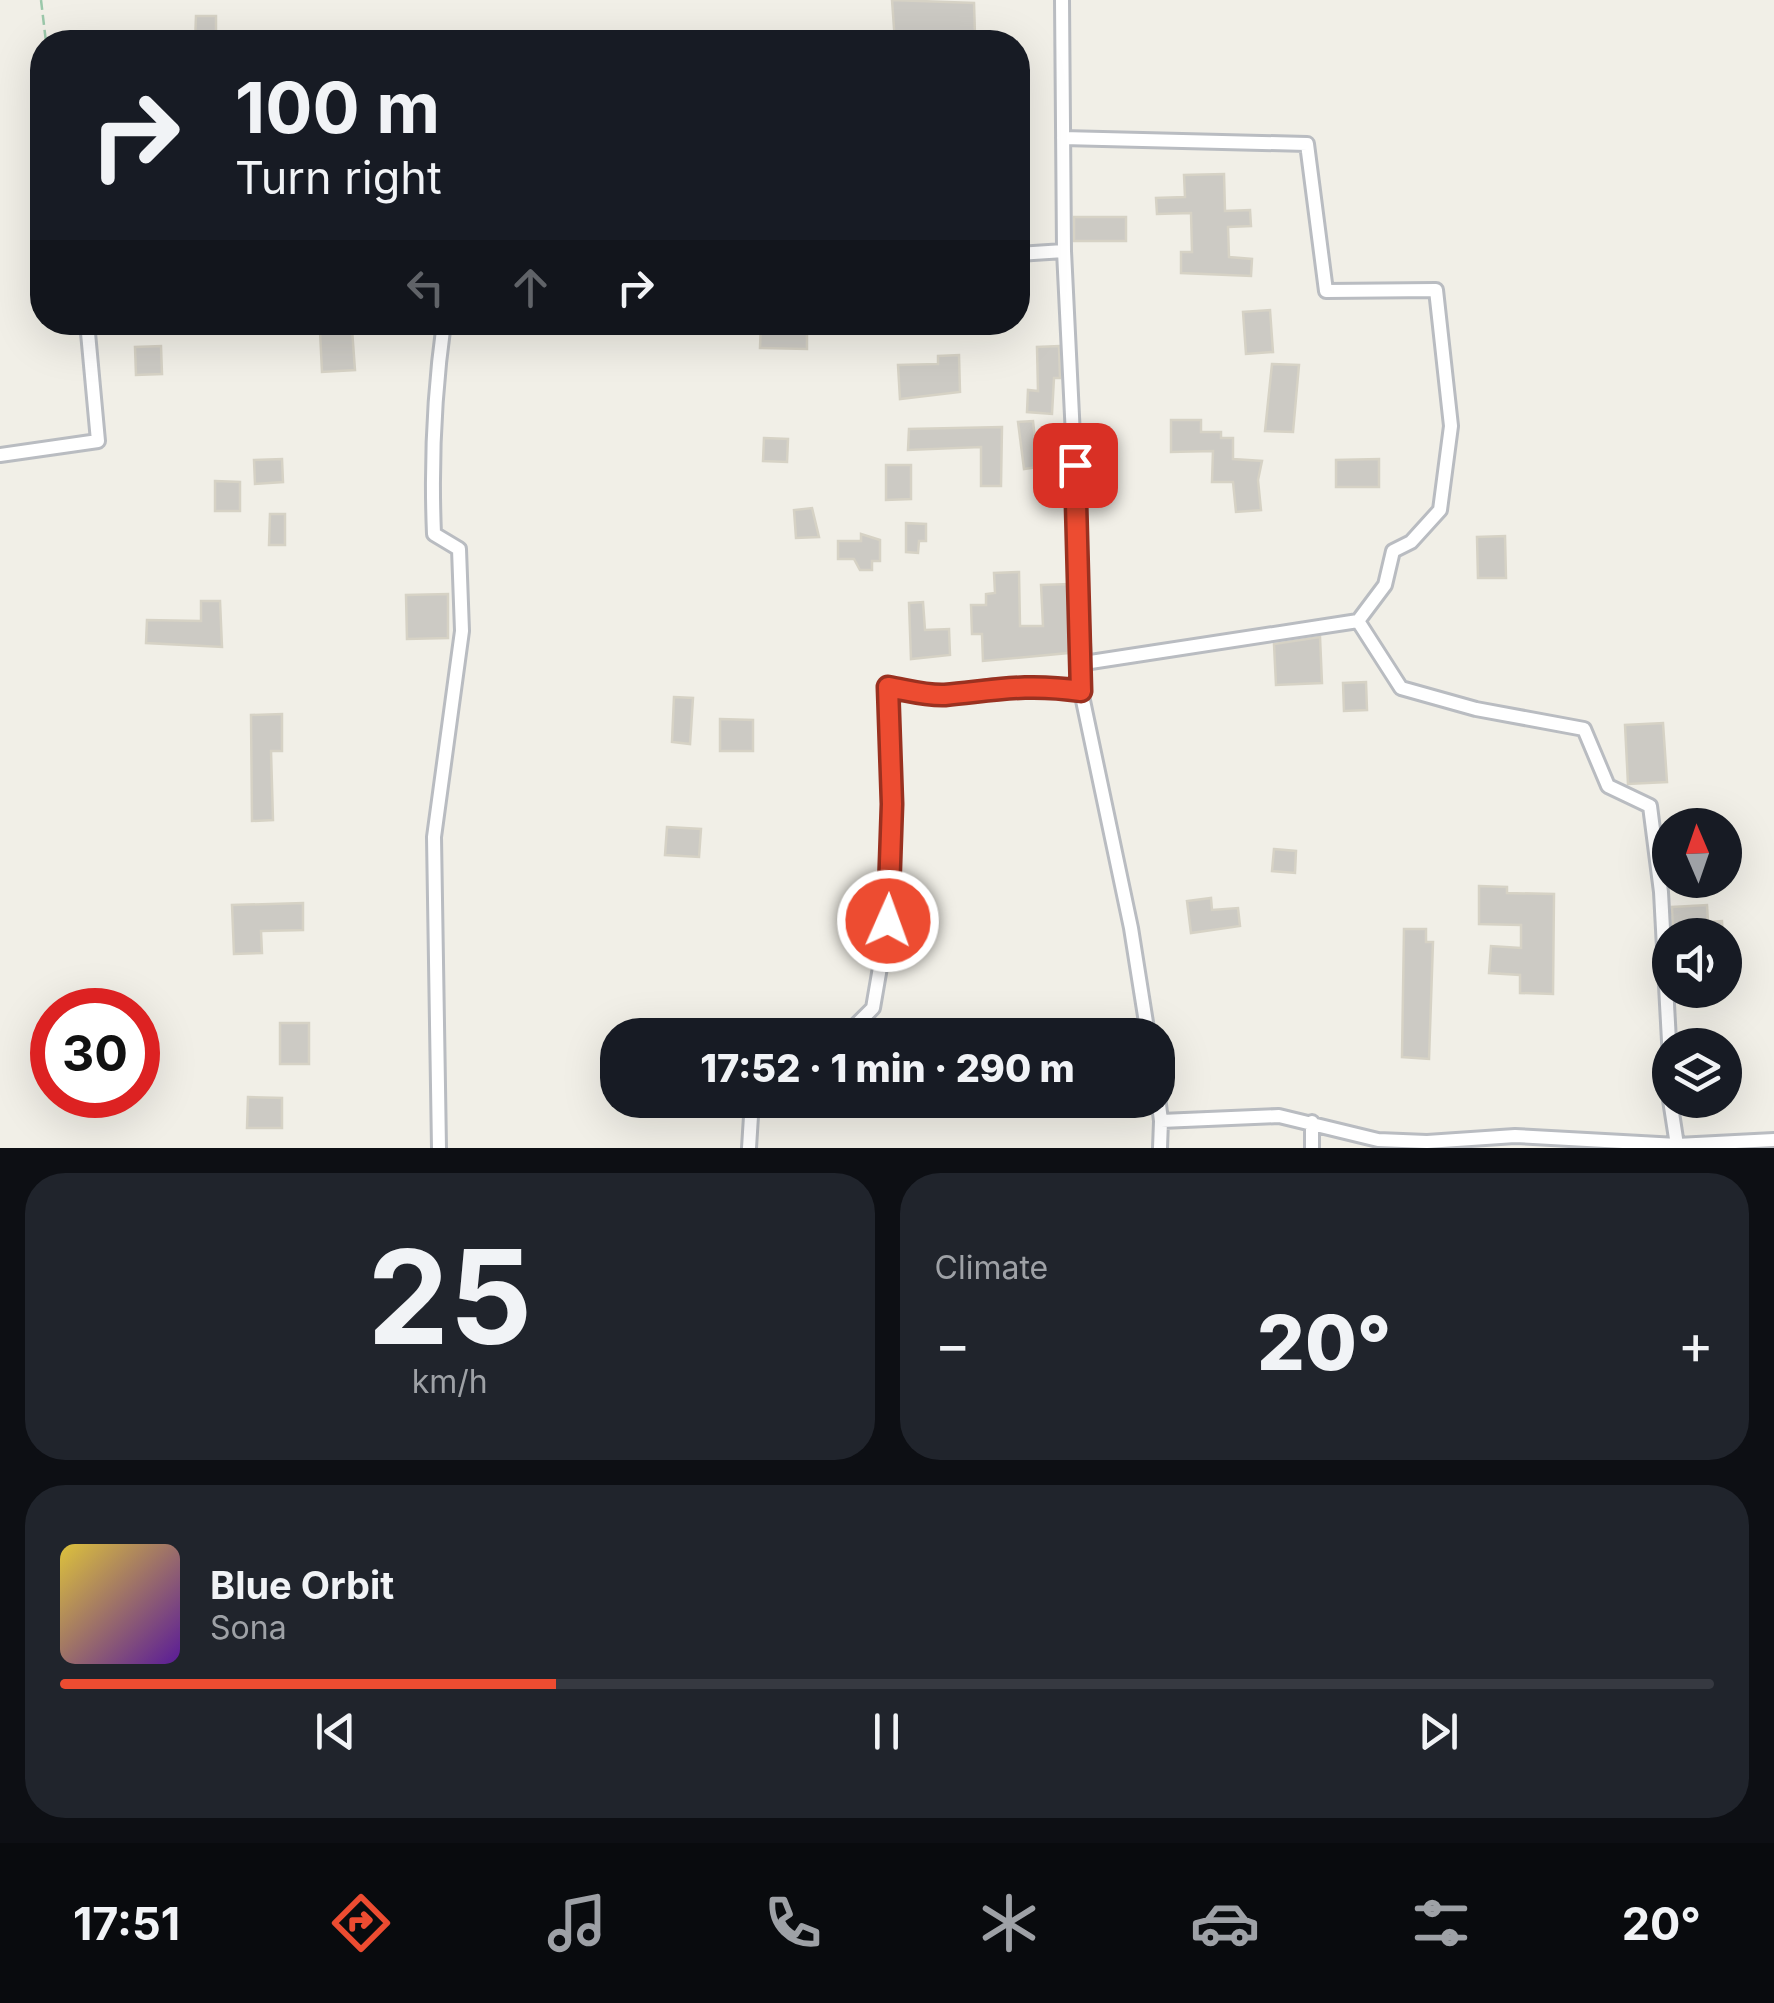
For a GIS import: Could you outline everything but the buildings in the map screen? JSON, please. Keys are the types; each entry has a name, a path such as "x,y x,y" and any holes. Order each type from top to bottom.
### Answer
{"street":[{"path":"1062,0 1064,251 1084,663 1081,691 1131,928 1145,1018"},
{"path":"1063,138 1307,144 1326,291 1436,290 1451,426 1440,510 1411,542 1393,551 1384,584 1358,622 1084,663"},
{"path":"1030,253 1064,251"},
{"path":"0,455 98,441 89,335"},
{"path":"438,1148 434,837 462,631 459,549 434,534 435,386 442,335"},
{"path":"1358,622 1401,688 1476,709 1584,729 1608,786 1650,806 1661,892 1668,1028"},
{"path":"863,1018 873,1008 888,921 892,804 888,687 941,695 1010,685 1081,691"},
{"path":"1160,1148 1161,1120 1260,1116 1312,1122 1378,1140 1677,1145 1774,1140"},
{"path":"749,1148 751,1118"},
{"path":"1673,1118 1677,1145"},
{"path":"1312,1122 1312,1148"}],"path":[{"path":"41,0 45,30"}],"route":[{"path":"888,921 892,804 888,687 941,695 1039,684 1081,691 1084,663 1075,465"}]}
